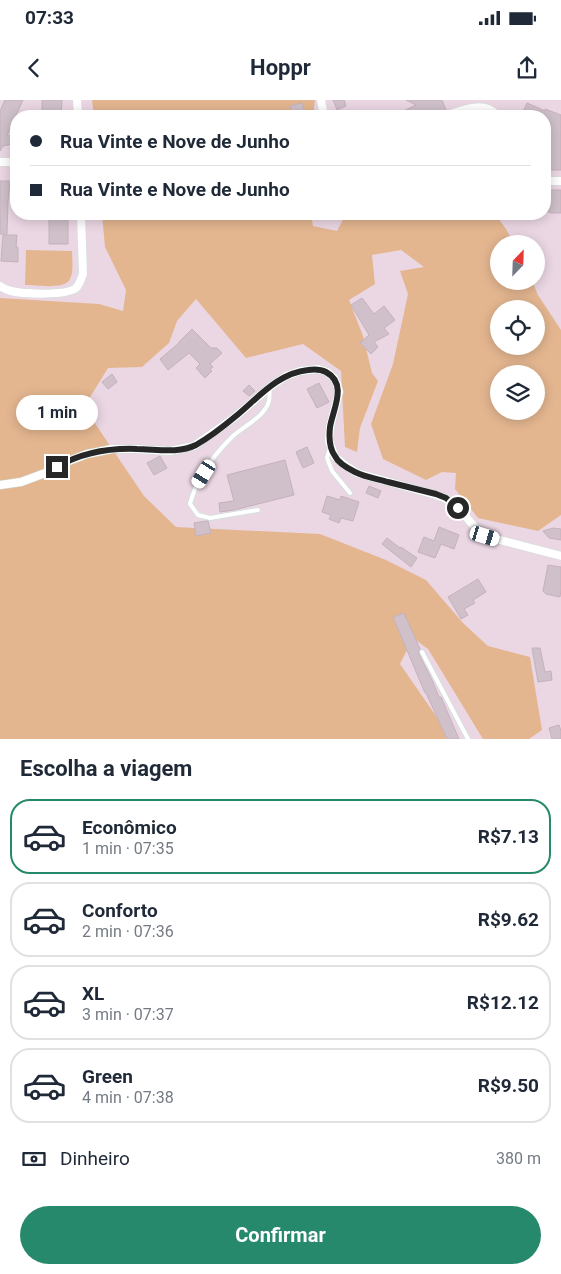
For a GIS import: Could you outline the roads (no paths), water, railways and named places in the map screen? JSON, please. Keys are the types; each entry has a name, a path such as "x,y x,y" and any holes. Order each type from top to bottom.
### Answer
{"street":[{"path":"461,110 477,104 493,110"},
{"path":"0,286 10,291 28,293 59,294 75,289 83,274 81,220"},
{"path":"0,485 21,482 87,454 112,449 170,451 194,446 235,417 286,376 300,371 318,369 327,372 334,378 339,392 330,427 330,441 335,457 356,473 446,498 458,508 476,530 485,536 561,556"}],"lane":[{"path":"258,510 210,518 198,515 190,504 194,491 214,458 232,437 263,412 269,402 270,387"},
{"path":"331,446 327,458 332,471 350,493"},
{"path":"422,652 468,739"}]}
